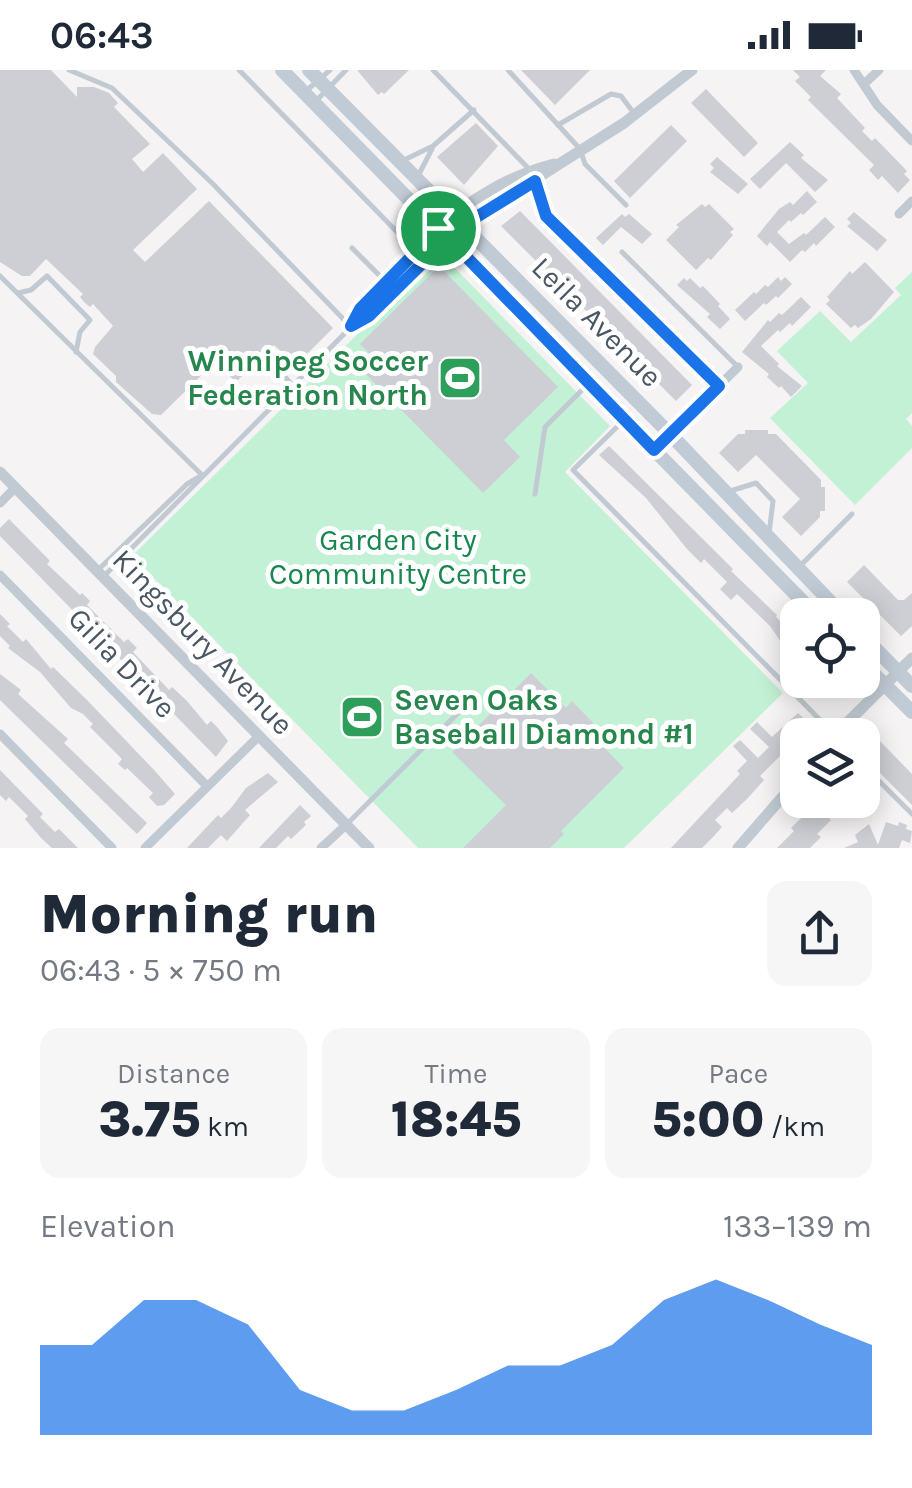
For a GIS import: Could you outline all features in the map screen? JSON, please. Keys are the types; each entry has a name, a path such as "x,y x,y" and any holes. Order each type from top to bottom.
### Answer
{"main road":[{"name":"Leila Avenue","path":"282,70 799,598"},
{"name":"Leila Avenue","path":"322,77 398,161 827,598"},
{"path":"880,654 912,686"},
{"path":"880,679 912,712"}],"street":[{"path":"443,233 457,220 634,115 692,70"},
{"path":"854,70 877,105 912,141"},
{"path":"864,84 879,70"},
{"path":"899,214 912,201"},
{"path":"654,450 738,367"},
{"name":"Kingsbury Avenue","path":"0,472 369,848"},
{"path":"0,503 16,488"},
{"name":"Gilia Drive","path":"0,575 208,786"},
{"path":"852,718 912,658"},
{"path":"0,734 112,848"},
{"path":"145,848 259,736"},
{"path":"738,848 780,800"},
{"path":"321,848 346,824"}],"lane":[{"path":"69,70 114,90 212,183 351,326"},
{"path":"239,70 402,237"},
{"path":"310,98 322,77 346,70"},
{"path":"433,70 532,176 546,216 719,386"},
{"path":"508,70 580,149 585,164 626,205"},
{"path":"310,98 322,77"},
{"path":"558,125 611,94 621,96 634,115"},
{"path":"398,161 422,154 474,110"},
{"path":"419,181 420,169 433,146"},
{"path":"351,326 360,324 395,291 443,233"},
{"path":"100,573 192,489 351,326 353,318 386,282 443,233"},
{"path":"352,248 395,291"},
{"path":"622,252 738,367"},
{"path":"0,276 202,475"},
{"path":"18,293 31,290 47,276 90,320 80,332 76,352"},
{"path":"278,370 293,386"},
{"path":"535,494 546,427 589,383"},
{"path":"624,420 573,470 818,718"},
{"path":"726,492 756,483 773,501 769,538"},
{"path":"798,568 852,514"},
{"path":"346,824 460,712"},
{"path":"880,782 912,814"}],"green space":[{"name":"Garden City Community Centre","path":"440,253 610,426 565,472 780,690 780,696 624,848 418,848 132,556"},
{"path":"912,272 912,413 906,419 912,426 912,448 855,505 770,418 808,383 777,351 820,311 851,342 901,295 895,288"}],"building":[{"path":"0,70 51,70 77,97 77,87 94,87 109,93 118,103 114,107 150,144 132,159 143,172 163,153 197,189 133,250 145,262 209,201 333,328 296,365 274,345 236,382 215,362 161,415 152,414 116,382 116,376 93,354 113,326 93,304 90,307 84,302 80,297 83,294 46,259 30,276 22,276 0,262"},
{"path":"357,70 409,70 378,95"},
{"path":"521,70 590,70 555,105"},
{"path":"793,70 826,70 820,76 841,94 837,98 865,128 862,131 872,141 875,138 907,171 904,174 910,180 898,193 882,176 878,180 869,170 874,165 808,100 811,97 795,81 800,77"},
{"path":"706,89 758,143 744,157 691,103"},
{"path":"476,123 498,146 464,185 437,157"},
{"path":"671,125 687,141 630,198 614,181"},
{"path":"790,142 804,155 801,158 828,180 815,192 786,163 760,189 750,179"},
{"path":"717,157 748,184 738,194 710,172 714,168 710,164"},
{"path":"807,191 817,202 777,232 789,244 825,217 835,227 816,246 814,243 805,252 802,250 790,262 770,242 767,246 757,236 779,209 790,202 793,205"},
{"path":"702,204 709,204 734,229 711,260 708,258 696,270 666,240 679,227 676,225"},
{"path":"520,211 692,385 676,401 501,226"},
{"path":"854,212 887,240 877,251 847,226 851,223 847,219"},
{"path":"622,214 629,214 652,234 642,244 621,227 603,245 596,238"},
{"path":"865,262 894,292 871,319 851,328 826,304 830,300 827,297 850,271 852,274"},
{"name":"Winnipeg Soccer Federation North","path":"439,266 558,387 504,440 520,457 483,493 361,369 373,357 360,344"},
{"path":"778,277 781,281 785,277 792,284 745,321 735,310"},
{"path":"690,278 700,288 703,286 720,304 730,319 720,329 707,317 710,314 677,285"},
{"path":"801,297 811,307 792,326 790,323 778,330 761,346 777,366 802,386 791,397 742,352 768,320 782,315"},
{"path":"745,430 776,434 825,487 825,511 820,511 820,517 801,536 782,517 800,499 756,455 738,472 719,453"},
{"path":"609,446 733,569 777,615 780,640 737,594 731,600 720,589 727,582 704,559 701,563 646,498 599,455"},
{"path":"9,519 50,561 47,564 90,601 87,605 124,642 128,639 137,648 133,652 169,690 172,687 207,725 211,721 217,727 228,741 216,757 0,536 0,528"},
{"path":"864,565 898,600 912,593 912,626 901,636 880,615 880,598 863,598 847,582"},
{"path":"0,614 10,624 7,626 23,642 26,639 51,669 87,700 175,794 164,805 157,806 149,797 153,793 118,764 122,759 90,727 93,724 71,708 40,672 8,648 0,636"},
{"path":"531,673 566,708 572,701 597,727 591,734 624,768 561,831 564,834 550,848 463,848 506,805 452,752"},
{"path":"0,674 21,690 18,694 68,739 64,743 147,823 137,834 0,700"},
{"path":"757,722 772,737 780,730 780,756 760,776 764,780 747,799 732,813 727,808 715,820 722,827 714,836 702,848 671,848 740,774 737,771 747,761 733,746 740,740 758,758 769,747 750,729"},
{"path":"880,741 912,774 912,805 880,773"},
{"path":"0,770 55,832 59,829 78,848 52,848 41,838 25,819 28,816 9,797 6,801 0,795"},
{"path":"268,773 278,782 245,810 250,815 227,841 221,835 208,848 187,848 218,815 221,818 231,808 246,788"},
{"path":"300,805 311,816 304,822 306,825 276,848 259,848"},
{"path":"801,818 831,820 810,848 777,848 794,831 791,828"},
{"path":"886,822 907,825 906,829 912,831 910,843 902,840 899,848 844,848 858,842 855,835 869,824 878,845"}],"place":[{"name":"Winnipeg Soccer Federation North","path":"460,378"},
{"name":"Seven Oaks Baseball Diamond #1","path":"362,717"}],"route":[{"path":"535,181 546,216 719,386 654,450 448,238 369,316 351,326 360,309 438,228 452,215 462,226 535,181"}]}
